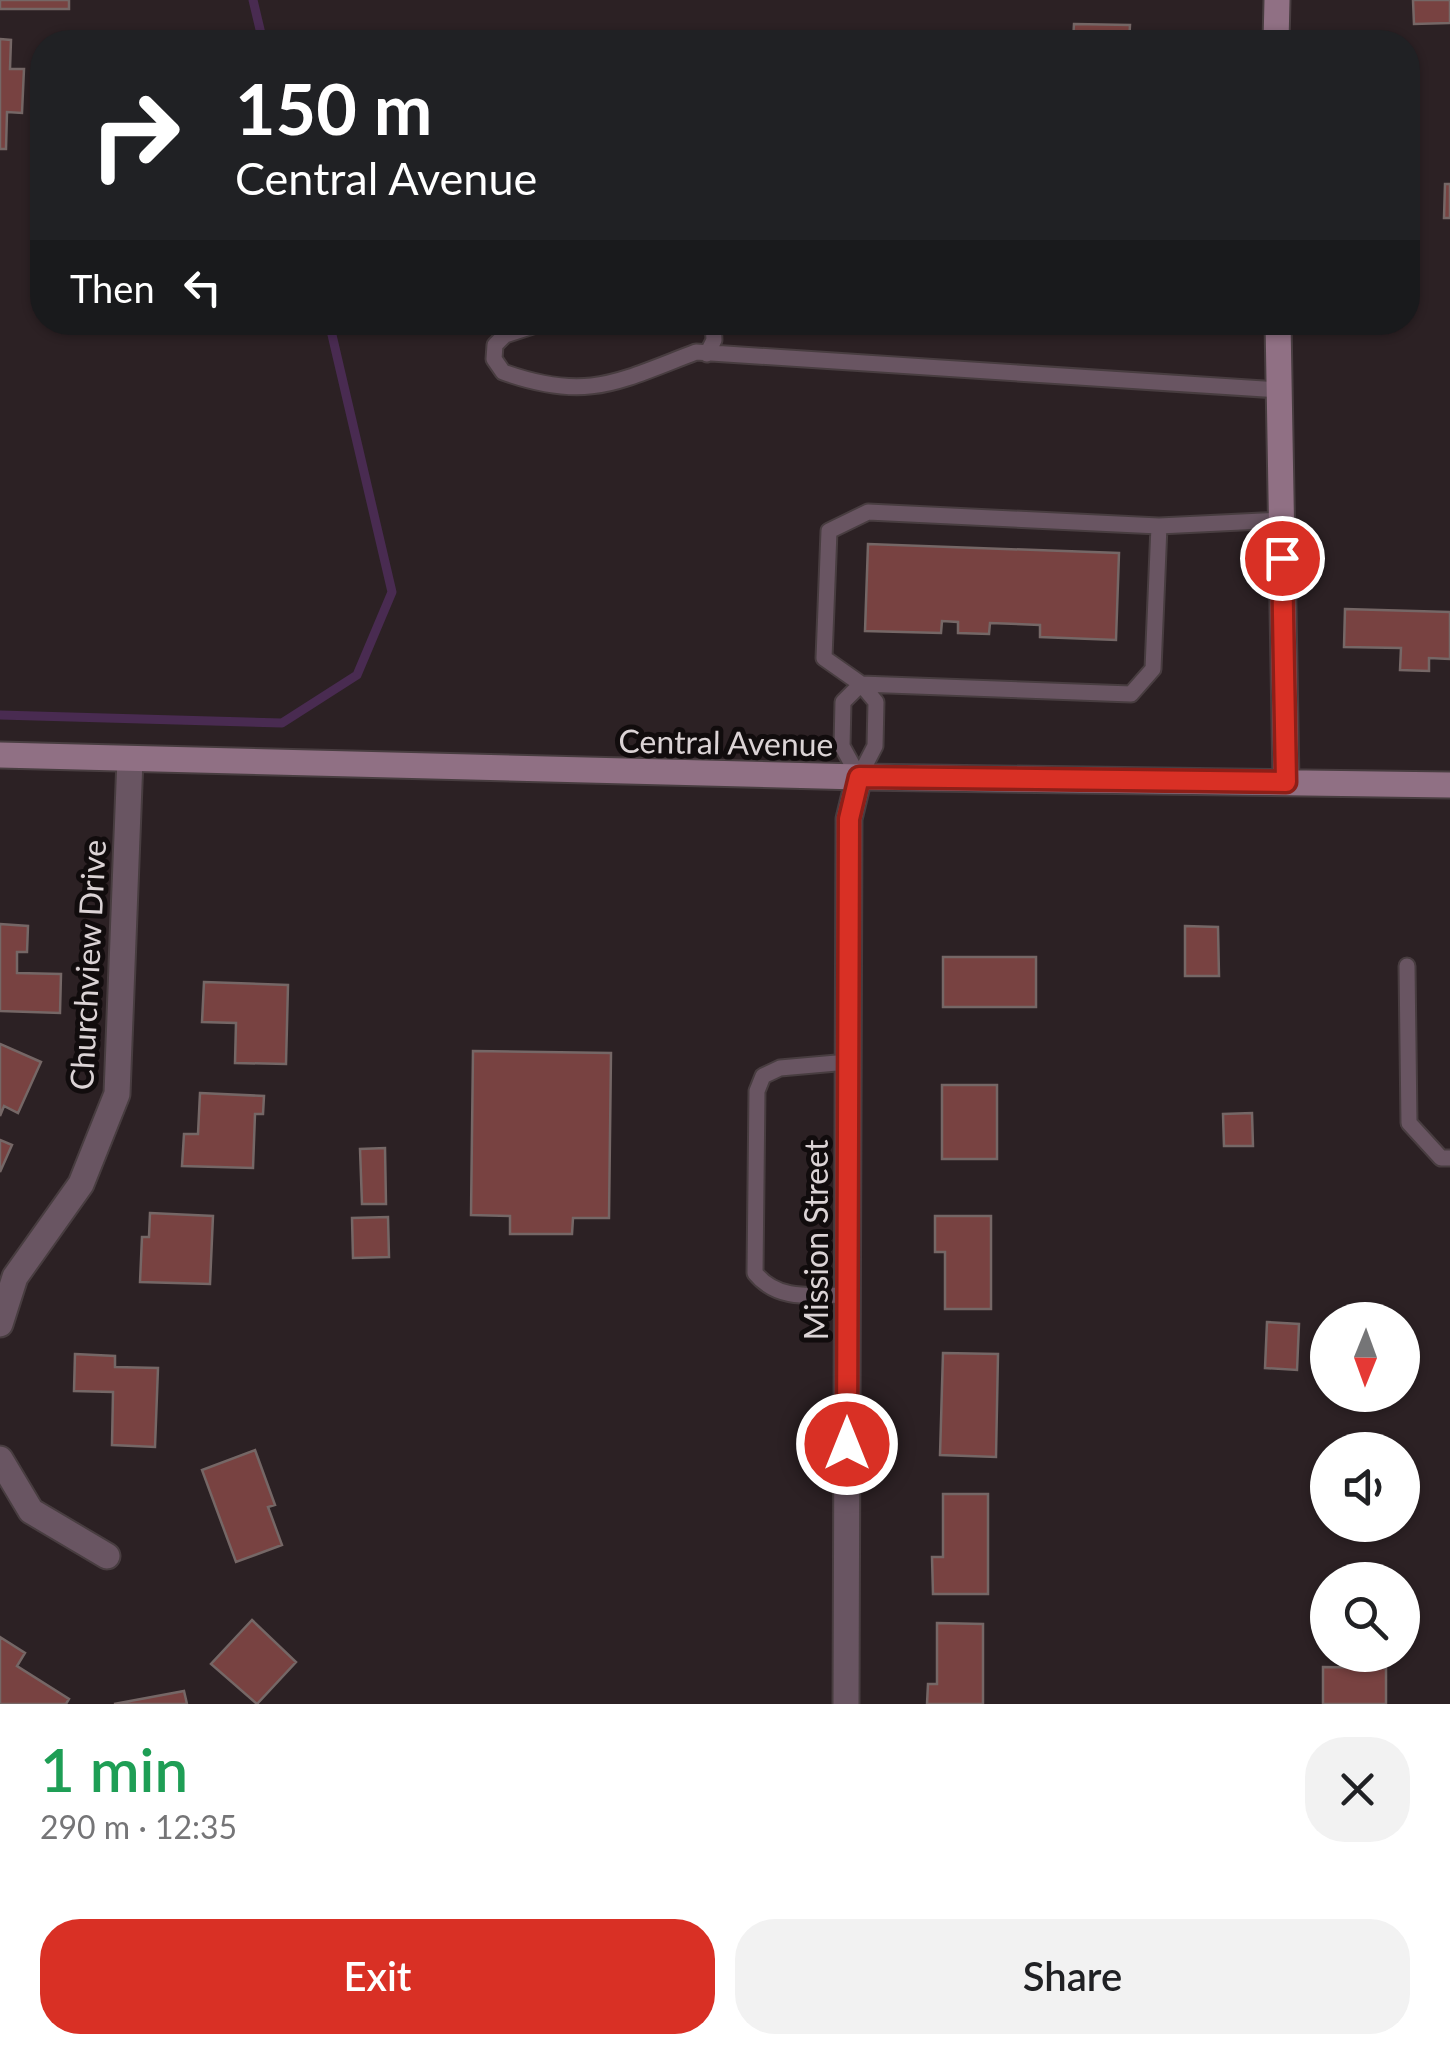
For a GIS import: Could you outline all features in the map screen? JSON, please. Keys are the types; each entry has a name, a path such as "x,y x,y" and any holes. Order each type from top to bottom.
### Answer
{"street":[{"path":"1276,0 1276,30"},
{"path":"1278,335 1286,782"},
{"name":"Central Avenue","path":"0,755 859,777 1450,785"},
{"name":"Churchview Drive","path":"0,1324 15,1277 81,1184 118,1094 130,760"},
{"name":"Mission Street","path":"846,1704 849,819 859,777"},
{"path":"0,1458 31,1512 108,1556"}],"lane":[{"path":"508,335 494,345 494,358 502,372 580,390 616,383 696,352 1278,390"},
{"path":"707,354 713,335"},
{"path":"859,777 875,746 876,702 861,684 824,658 829,531 868,512 1159,526 1281,520"},
{"path":"859,777 842,746 843,702 861,684 1131,694 1153,669 1159,526"},
{"path":"1406,966 1409,1123 1440,1158 1450,1158"},
{"path":"848,1062 780,1068 763,1076 757,1092 755,1272 765,1286 786,1295 848,1295"}],"building":[{"path":"0,0 69,0 69,9 0,9"},
{"path":"1413,0 1450,0 1450,23 1414,24"},
{"path":"1074,24 1130,25 1130,30 1074,30"},
{"path":"0,39 11,40 10,69 24,69 22,113 7,112 6,149 0,149"},
{"path":"1445,184 1450,184 1450,218 1444,218"},
{"path":"868,544 1119,553 1116,640 1040,637 1040,625 990,623 989,634 958,633 958,622 942,621 941,633 865,631"},
{"path":"1345,609 1450,612 1450,659 1429,658 1429,671 1400,670 1401,648 1344,647"},
{"path":"0,924 28,926 27,952 17,952 17,973 61,974 60,1013 0,1011"},
{"path":"1185,926 1218,927 1219,976 1185,976"},
{"path":"943,957 1036,957 1036,1007 943,1007"},
{"path":"204,982 288,985 286,1064 235,1063 236,1023 202,1022"},
{"path":"0,1044 41,1062 18,1113 4,1106 0,1116"},
{"path":"473,1051 611,1053 609,1218 573,1218 572,1234 510,1234 510,1216 471,1215"},
{"path":"942,1085 997,1085 997,1159 942,1159"},
{"path":"200,1093 264,1096 263,1114 255,1114 253,1168 182,1166 184,1134 198,1134"},
{"path":"1252,1113 1253,1146 1224,1146 1223,1114"},
{"path":"0,1140 12,1145 0,1172"},
{"path":"385,1148 386,1204 362,1204 360,1149"},
{"path":"150,1213 213,1216 210,1284 140,1282 142,1237 149,1237"},
{"path":"935,1216 991,1216 991,1309 945,1309 945,1252 935,1252"},
{"path":"388,1217 389,1257 353,1258 352,1218"},
{"path":"1267,1322 1299,1324 1297,1370 1265,1368"},
{"path":"943,1353 998,1354 996,1457 940,1455"},
{"path":"75,1354 115,1356 115,1367 158,1368 155,1447 112,1445 113,1392 74,1391"},
{"path":"255,1450 275,1505 268,1507 282,1545 236,1562 202,1470"},
{"path":"943,1494 988,1494 988,1594 933,1594 932,1557 943,1557"},
{"path":"252,1620 296,1662 257,1704 211,1664"},
{"path":"937,1623 983,1624 983,1704 927,1704 928,1684 937,1684"},
{"path":"0,1637 25,1653 17,1666 69,1699 66,1704 0,1704"},
{"path":"1323,1672 1386,1672 1386,1704 1323,1704"},
{"path":"184,1691 187,1704 114,1704"}],"waterway":[{"path":"253,0 260,30"},
{"path":"0,715 282,723 357,675 392,592 332,335"}],"route":[{"path":"847,1444 849,819 859,777 1286,782 1282,558"}]}
